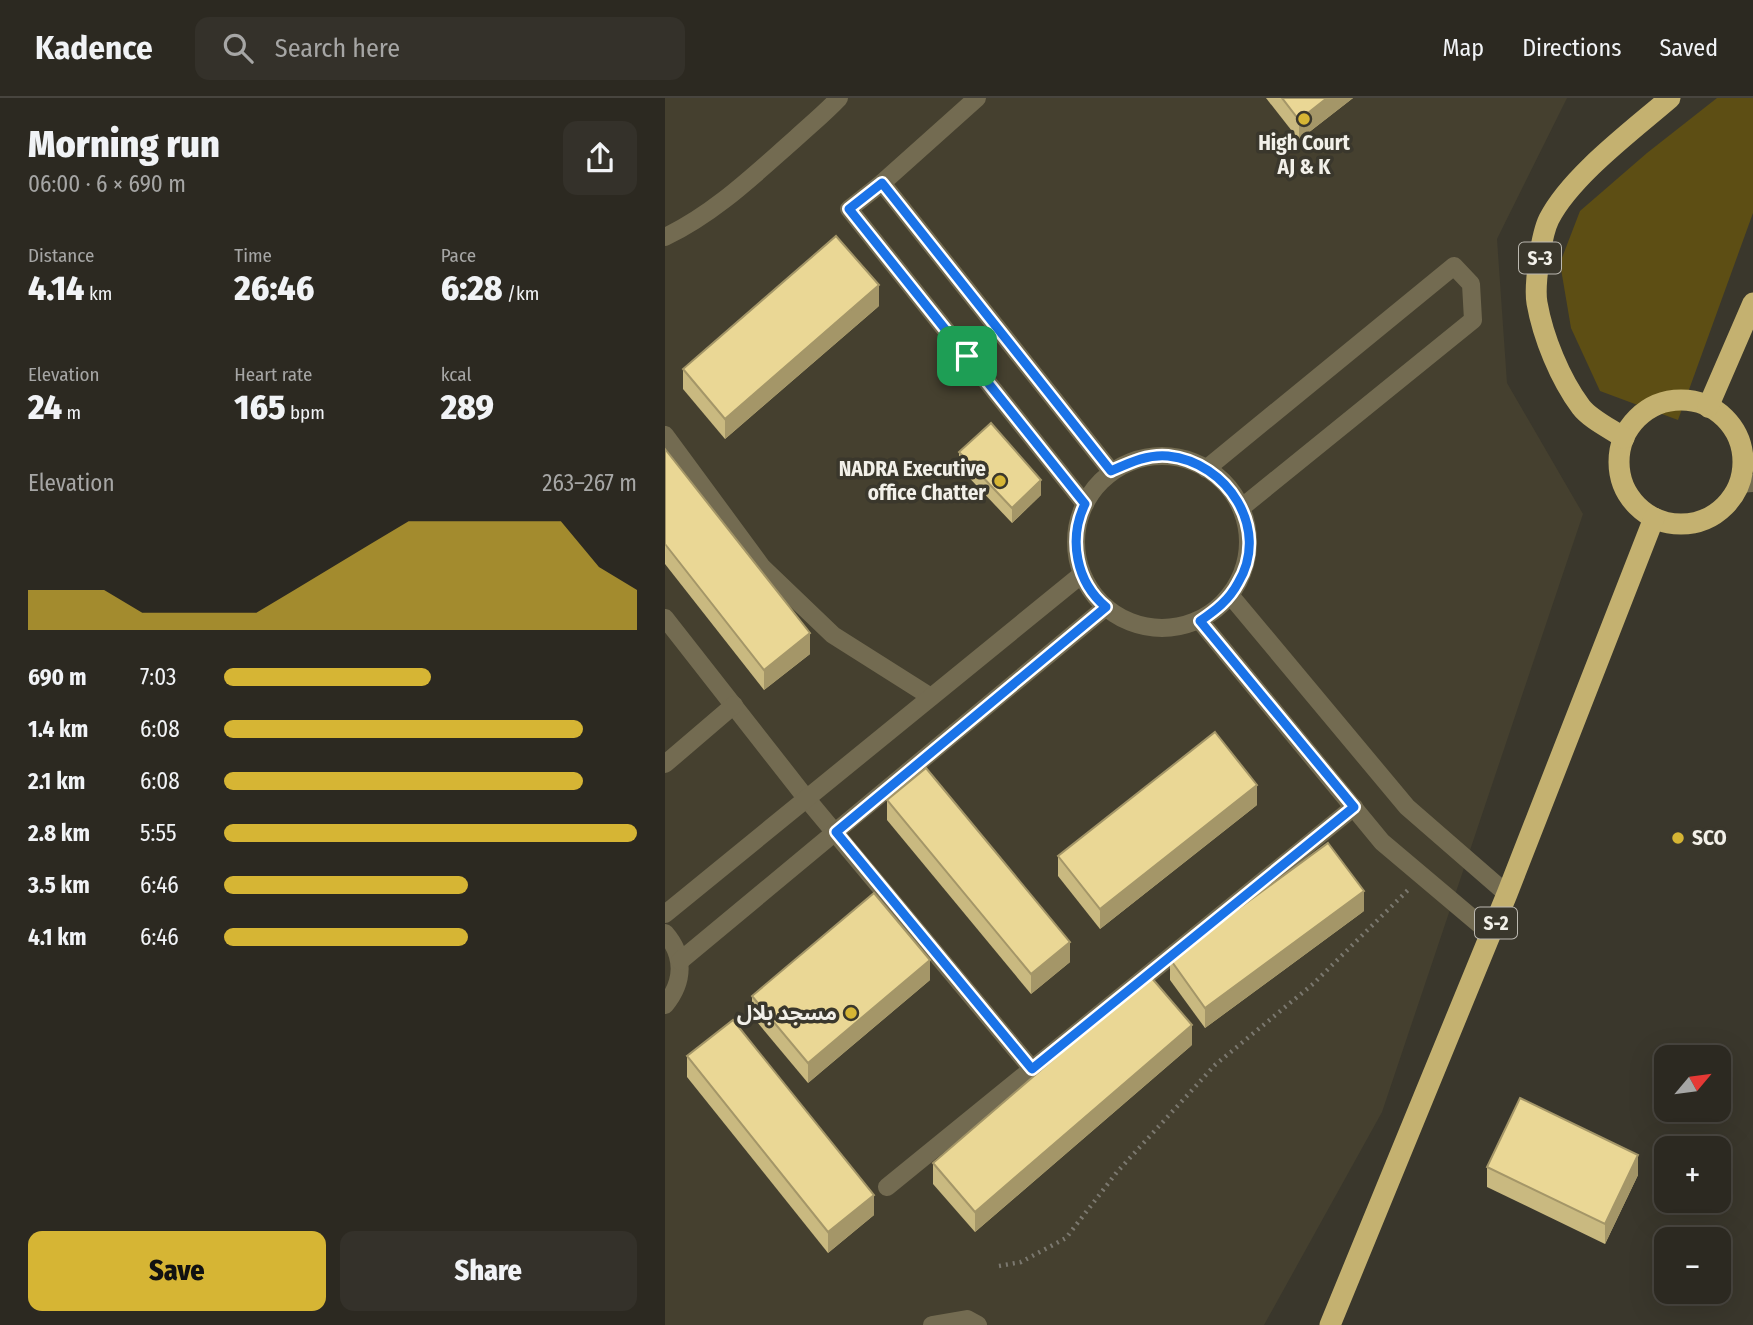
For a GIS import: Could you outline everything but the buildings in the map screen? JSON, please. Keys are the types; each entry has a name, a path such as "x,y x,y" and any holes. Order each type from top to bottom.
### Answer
{"highway":[{"name":"S-3","path":"1624,438 1582,408 1552,355 1537,301 1540,252 1549,220 1564,197 1602,157 1670,98"},
{"path":"1708,407 1753,303"},
{"path":"1677,400 1697,402 1708,407 1731,425 1740,443 1746,483 1713,515 1694,523 1674,524 1654,518 1637,507 1625,490 1619,471 1619,450 1627,431 1640,415 1657,404 1677,400"},
{"name":"S-2","path":"1330,1325 1491,934 1654,518"}],"street":[{"path":"665,237 711,210 752,178 822,117 839,98"},
{"path":"977,98 849,209 1085,504"},
{"path":"882,183 1111,471"},
{"path":"1206,469 1454,266 1471,284 1473,320 1241,508"},
{"path":"665,435 762,567 833,635 931,697"},
{"path":"1166,455 1194,461 1219,477 1237,499 1247,526 1248,554 1240,581 1223,604 1200,621 1173,629 1145,628 1118,617 1096,599 1081,575 1075,546 1079,517 1091,492 1111,471 1137,458 1166,455"},
{"path":"665,914 1081,575"},
{"path":"1230,595 1407,807 1507,894"},
{"path":"680,961 1106,607"},
{"path":"665,618 806,798 1032,1069"},
{"path":"1200,621 1382,842 1491,934"},
{"path":"665,764 734,705"},
{"path":"887,1187 1354,807"},
{"path":"665,933 675,947 680,961 678,984 665,1005"},
{"path":"932,1325 967,1319 978,1325"}],"path":[{"path":"999,1266 1021,1262 1066,1238 1117,1172 1215,1065 1314,984 1422,876"}],"shaded area":[{"path":"665,98 1567,98 1497,239 1507,383 1583,514 1382,1112 1264,1325 665,1325"},
{"path":"1717,98 1753,98 1753,213 1678,420 1600,391 1571,328 1560,263 1580,211 1647,153"}],"place":[{"name":"High Court AJ & K","path":"1304,119"},
{"name":"NADRA Executive office Chatter","path":"1000,481"},
{"name":"SCO","path":"1678,838"},
{"name":"مسجد بلال","path":"851,1013"}],"route":[{"path":"882,183 1111,471 1137,458 1166,455 1194,461 1219,477 1237,499 1247,526 1248,554 1240,581 1223,604 1200,621 1354,807 1032,1069 836,832 1106,607 1096,599 1081,575 1075,546 1079,517 1085,504 967,356 849,209 882,183"}]}
